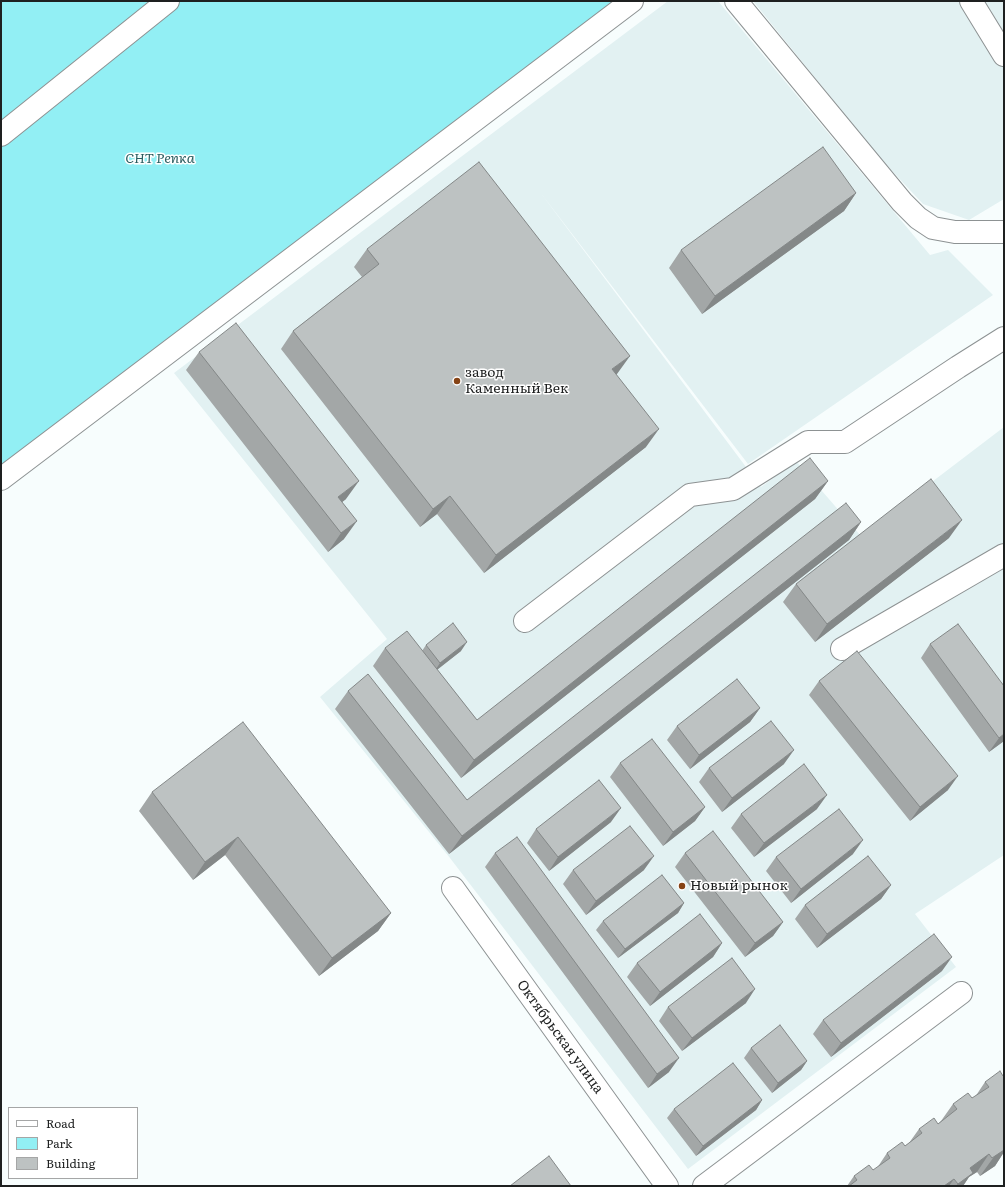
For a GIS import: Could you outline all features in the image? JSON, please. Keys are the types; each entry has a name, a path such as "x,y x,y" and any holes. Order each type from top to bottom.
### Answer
{"street":[{"path":"1,135 168,1"},
{"path":"1,479 632,1"},
{"path":"736,1 902,202 918,218 933,228 955,232 1004,232"},
{"path":"971,1 1004,55"},
{"path":"525,621 690,495 733,489 808,442 845,442 1004,338"},
{"path":"842,649 1004,555"},
{"name":"Октябрьская улица","path":"453,888 666,1186"},
{"path":"704,1186 962,993"}],"shaded area":[{"path":"668,1 718,1 930,255 948,250 993,295 748,464 540,192 761,487 796,461 861,536 1004,427 1004,855 915,914 956,967 688,1169 450,858 320,697 387,639 174,373"},
{"path":"753,1 1004,1 1004,199 969,220 923,204 879,157"}],"green space":[{"name":"СНТ Репка","path":"1,1 629,1 1,481"}],"building":[{"path":"823,147 856,193 715,296 681,250"},
{"name":"завод Каменный Век","path":"479,162 630,356 612,369 659,429 496,555 450,496 433,509 293,331 379,264 367,249"},
{"path":"236,323 359,481 338,497 357,521 341,533 199,352"},
{"path":"810,458 828,481 474,760 385,648 407,631 477,720"},
{"path":"931,479 962,520 827,624 796,584"},
{"path":"846,503 861,522 462,836 348,691 368,674 467,800"},
{"path":"453,623 467,642 440,663 426,645"},
{"path":"958,624 1004,686 1004,734 999,738 930,644"},
{"path":"857,651 958,776 920,807 819,681"},
{"path":"737,679 760,708 699,755 677,726"},
{"path":"771,721 794,750 732,798 709,768"},
{"path":"243,722 391,913 332,958 238,837 205,862 152,792"},
{"path":"652,739 705,807 673,832 620,763"},
{"path":"804,764 827,795 764,843 741,814"},
{"path":"599,780 621,808 558,857 536,829"},
{"path":"839,809 863,840 801,889 776,857"},
{"path":"630,826 654,856 596,901 573,870"},
{"path":"713,831 783,922 755,943 685,853"},
{"path":"517,837 679,1058 657,1074 495,853"},
{"path":"868,856 891,885 827,934 805,905"},
{"path":"662,875 684,903 625,949 603,921"},
{"path":"700,914 722,943 660,992 637,963"},
{"path":"934,934 952,957 841,1043 823,1020"},
{"path":"732,958 755,989 692,1038 668,1007"},
{"path":"780,1025 807,1061 778,1083 751,1048"},
{"path":"733,1063 762,1100 703,1146 674,1109"},
{"path":"1000,1071 1004,1076 1004,1150 992,1158 989,1154 970,1168 973,1173 958,1184 954,1179 944,1186 849,1186 857,1180 854,1176 869,1165 873,1170 890,1158 887,1153 902,1142 905,1146 922,1133 919,1129 934,1118 938,1124 957,1109 953,1104 968,1093 972,1098 989,1087 985,1082"},
{"path":"549,1156 571,1186 510,1186"}],"place":[{"name":"завод Каменный Век","path":"457,381"},
{"name":"Новый рынок","path":"682,886"}]}
